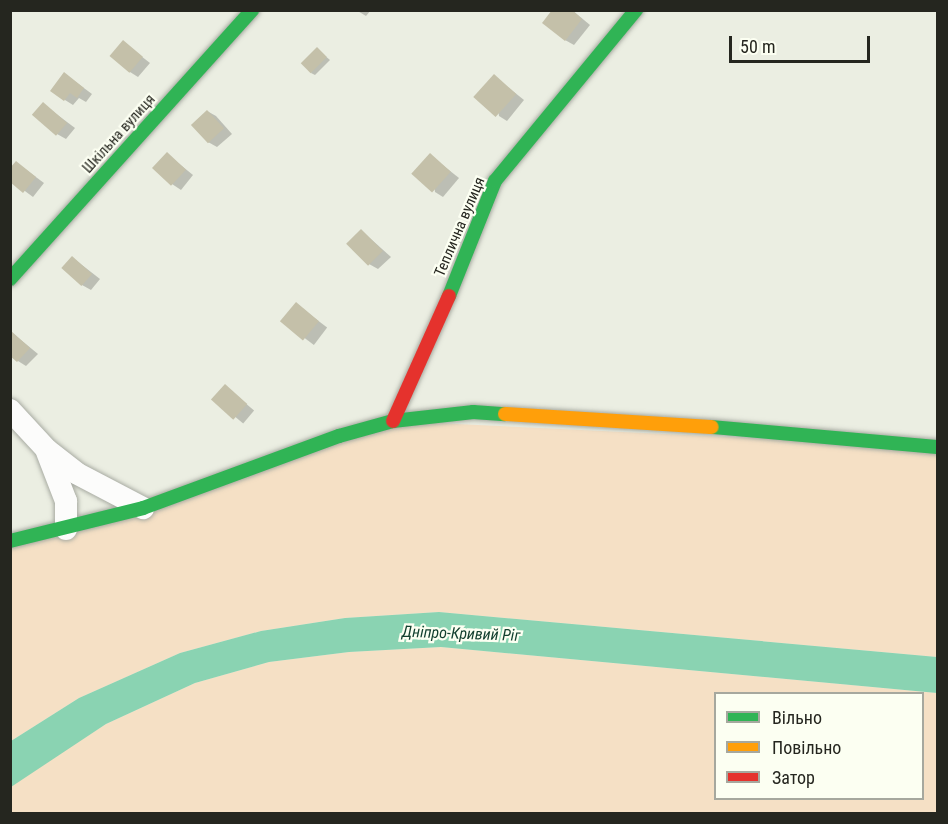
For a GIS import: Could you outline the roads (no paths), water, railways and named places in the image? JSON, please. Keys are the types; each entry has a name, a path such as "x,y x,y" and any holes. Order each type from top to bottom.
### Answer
{"street":[{"name":"Шкільна вулиця","path":"10,279 252,10"},
{"name":"Теплична вулиця","path":"393,421 468,254 495,182 636,10"},
{"path":"10,410 47,450 76,473 143,508"},
{"path":"10,541 66,529 143,508 339,436 393,421 473,412 649,421 938,447"},
{"path":"47,450 66,501 66,529"}],"water":[{"name":"Дніпро-Кривий Ріг","path":"439,612 937,657 937,693 441,647 349,652 269,662 195,683 106,724 11,787 11,741 79,698 180,653 261,631 345,618"}]}
